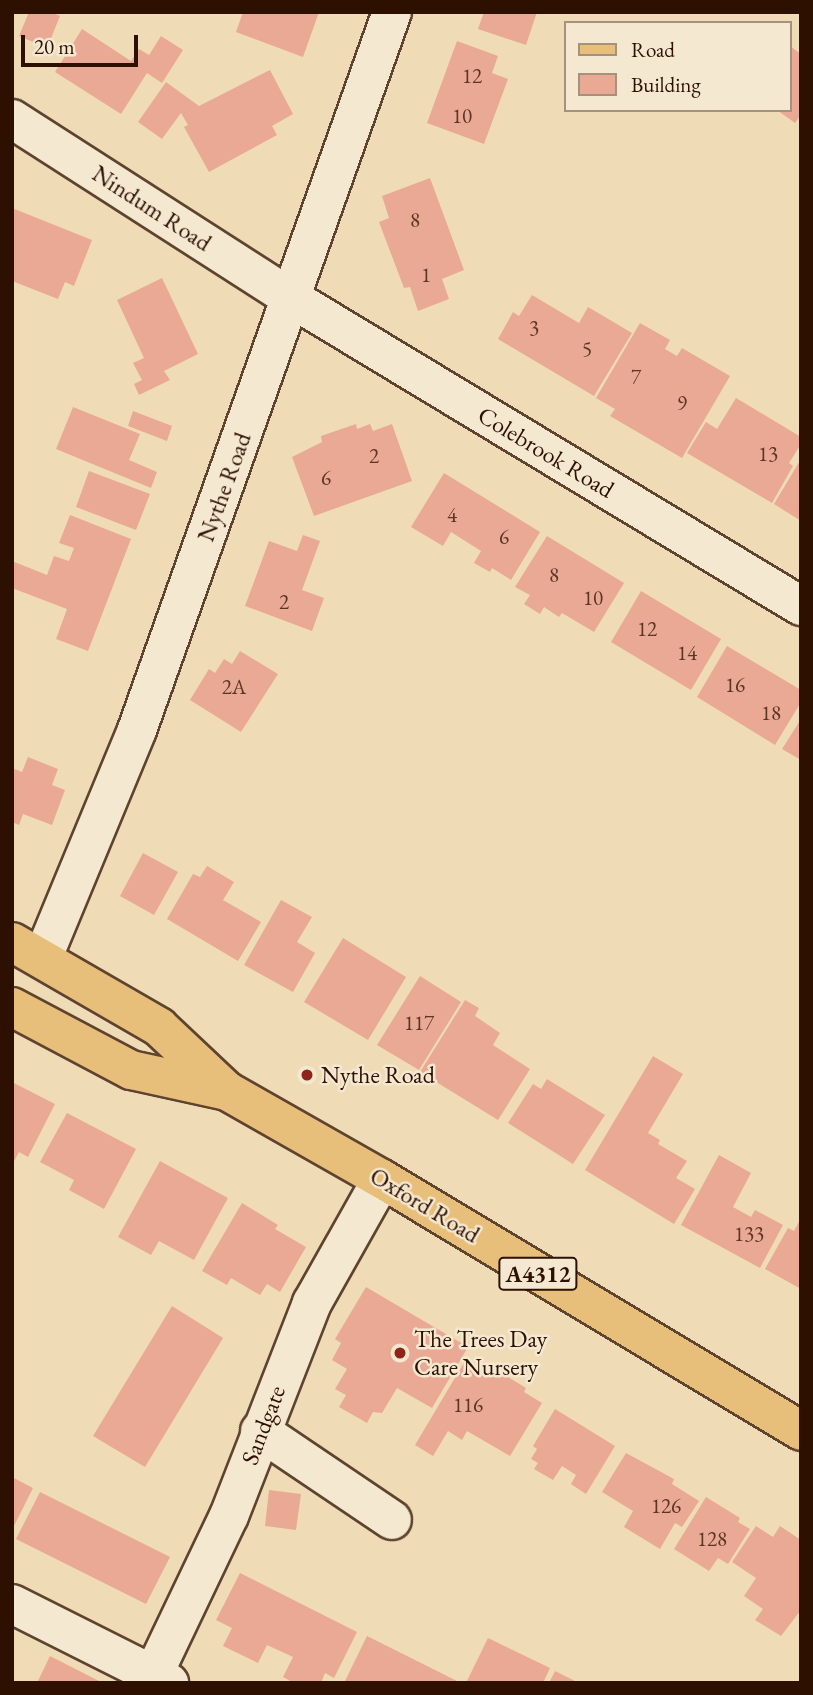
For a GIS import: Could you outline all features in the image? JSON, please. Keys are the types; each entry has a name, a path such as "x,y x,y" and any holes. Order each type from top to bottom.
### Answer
{"main road":[{"path":"16,1009 27,950"},
{"name":"Oxford Road","path":"27,950 159,1027 227,1091 382,1179 801,1431"},
{"name":"Oxford Road","path":"16,1009 131,1070 227,1091"}],"street":[{"name":"Nythe Road","path":"27,950 137,730 392,12"},
{"name":"Nindum Road","path":"12,119 291,298"},
{"name":"Colebrook Road","path":"291,298 801,606"},
{"name":"Sandgate","path":"12,1604 161,1679 229,1516 312,1303 382,1179"},
{"path":"260,1431 392,1520"}],"building":[{"path":"29,12 51,12 60,16 47,48 19,36"},
{"path":"243,12 319,12 303,57 236,32"},
{"path":"484,12 537,12 526,45 478,29"},
{"path":"82,29 131,61 139,49 149,55 161,36 183,50 162,83 147,73 121,114 55,72"},
{"path":"457,41 498,56 492,73 508,79 484,144 427,123"},
{"path":"792,47 801,54 801,115 795,123 780,112 792,112"},
{"path":"270,70 293,114 272,126 277,135 209,172 184,127 188,125 181,113 162,139 138,122 166,82 199,106"},
{"path":"430,178 464,270 442,279 449,299 418,311 410,287 404,288 379,222 389,218 382,196"},
{"path":"12,208 92,240 74,286 65,282 58,299 12,281"},
{"path":"162,278 198,354 164,371 170,380 139,395 134,384 142,380 133,363 144,358 117,300"},
{"path":"532,295 579,323 588,307 632,333 594,396 498,339 513,312 519,316"},
{"path":"640,323 670,340 665,349 677,356 682,348 730,376 682,458 610,416 615,409 596,398"},
{"path":"736,398 801,437 801,444 789,463 793,466 772,503 687,453 706,422 717,429"},
{"path":"73,407 140,434 129,460 157,472 151,488 56,449"},
{"path":"133,411 172,426 167,441 128,426"},
{"path":"356,424 357,429 370,424 373,431 392,424 412,481 314,516 292,457 322,442 321,436"},
{"path":"801,459 801,521 774,504"},
{"path":"89,471 150,494 136,530 76,507"},
{"path":"444,473 540,532 511,580 492,568 490,572 474,563 481,551 451,532 443,546 411,527"},
{"path":"70,515 131,539 88,651 56,639 67,609 12,588 12,561 47,575 54,556 69,561 74,548 59,543"},
{"path":"303,535 320,541 302,590 324,598 312,631 245,606 269,541 297,551"},
{"path":"547,536 624,583 594,632 562,613 559,617 544,607 540,614 524,604 530,595 515,587"},
{"path":"641,591 721,639 691,690 611,642"},
{"path":"727,646 801,690 801,702 775,745 697,697"},
{"path":"240,651 278,674 241,732 190,700 209,669 215,673 224,659 232,664"},
{"path":"801,719 801,760 782,749"},
{"path":"28,757 58,769 52,785 65,790 52,825 23,814 19,825 12,822 12,768 22,772"},
{"path":"143,853 178,872 154,915 120,896"},
{"path":"207,866 234,882 223,900 261,922 238,961 167,919 193,874 200,877"},
{"path":"281,900 312,917 297,942 315,953 293,992 244,965"},
{"path":"343,938 406,977 368,1040 304,1002"},
{"path":"420,976 461,1002 419,1070 377,1045"},
{"path":"465,1000 479,1008 475,1016 500,1033 493,1045 530,1069 498,1120 420,1072"},
{"path":"653,1056 683,1074 648,1133 660,1140 658,1144 687,1161 676,1178 695,1189 674,1224 585,1170"},
{"path":"547,1079 605,1115 573,1164 508,1123 533,1084 541,1089"},
{"path":"12,1082 55,1104 28,1157 19,1152 12,1165"},
{"path":"67,1113 136,1149 104,1209 69,1190 74,1180 40,1162"},
{"path":"719,1155 751,1173 733,1207 751,1217 755,1210 783,1225 760,1268 681,1225"},
{"path":"160,1161 228,1198 194,1260 159,1241 151,1255 118,1237"},
{"path":"242,1203 278,1225 275,1229 306,1247 280,1292 267,1284 260,1295 231,1278 227,1285 202,1271"},
{"path":"801,1218 801,1289 765,1269 788,1228 794,1231"},
{"name":"The Trees Day Care Nursery","path":"366,1287 468,1347 432,1408 397,1388 382,1413 373,1412 367,1423 339,1407 346,1395 335,1389 347,1369 332,1360 341,1343 335,1339"},
{"path":"172,1306 223,1338 145,1467 93,1436"},
{"path":"465,1361 486,1369 488,1365 526,1388 524,1392 542,1403 510,1456 467,1431 462,1440 448,1431 433,1456 415,1445"},
{"path":"555,1409 615,1446 586,1494 571,1484 576,1475 562,1466 553,1480 534,1469 538,1463 531,1459 537,1449 533,1446"},
{"path":"626,1453 674,1479 672,1484 699,1501 682,1527 675,1523 660,1549 624,1527 633,1511 602,1492"},
{"path":"12,1477 33,1488 12,1530"},
{"path":"269,1490 301,1494 296,1530 265,1526"},
{"path":"40,1492 170,1557 146,1604 16,1539"},
{"path":"706,1497 740,1518 738,1522 750,1529 728,1564 718,1558 709,1571 674,1549"},
{"path":"756,1526 773,1537 780,1526 801,1540 801,1610 781,1636 755,1620 763,1609 744,1596 756,1578 732,1562"},
{"path":"240,1573 357,1632 334,1678 325,1673 321,1683 294,1683 283,1677 293,1657 267,1645 258,1663 223,1646 232,1628 216,1620"},
{"path":"367,1636 461,1683 344,1683"},
{"path":"488,1638 550,1668 543,1683 466,1683"},
{"path":"50,1656 99,1681 98,1683 37,1683"},
{"path":"555,1671 579,1683 549,1683"}],"place":[{"name":"Nythe Road","path":"307,1075"},
{"name":"The Trees Day Care Nursery","path":"400,1353"}]}
